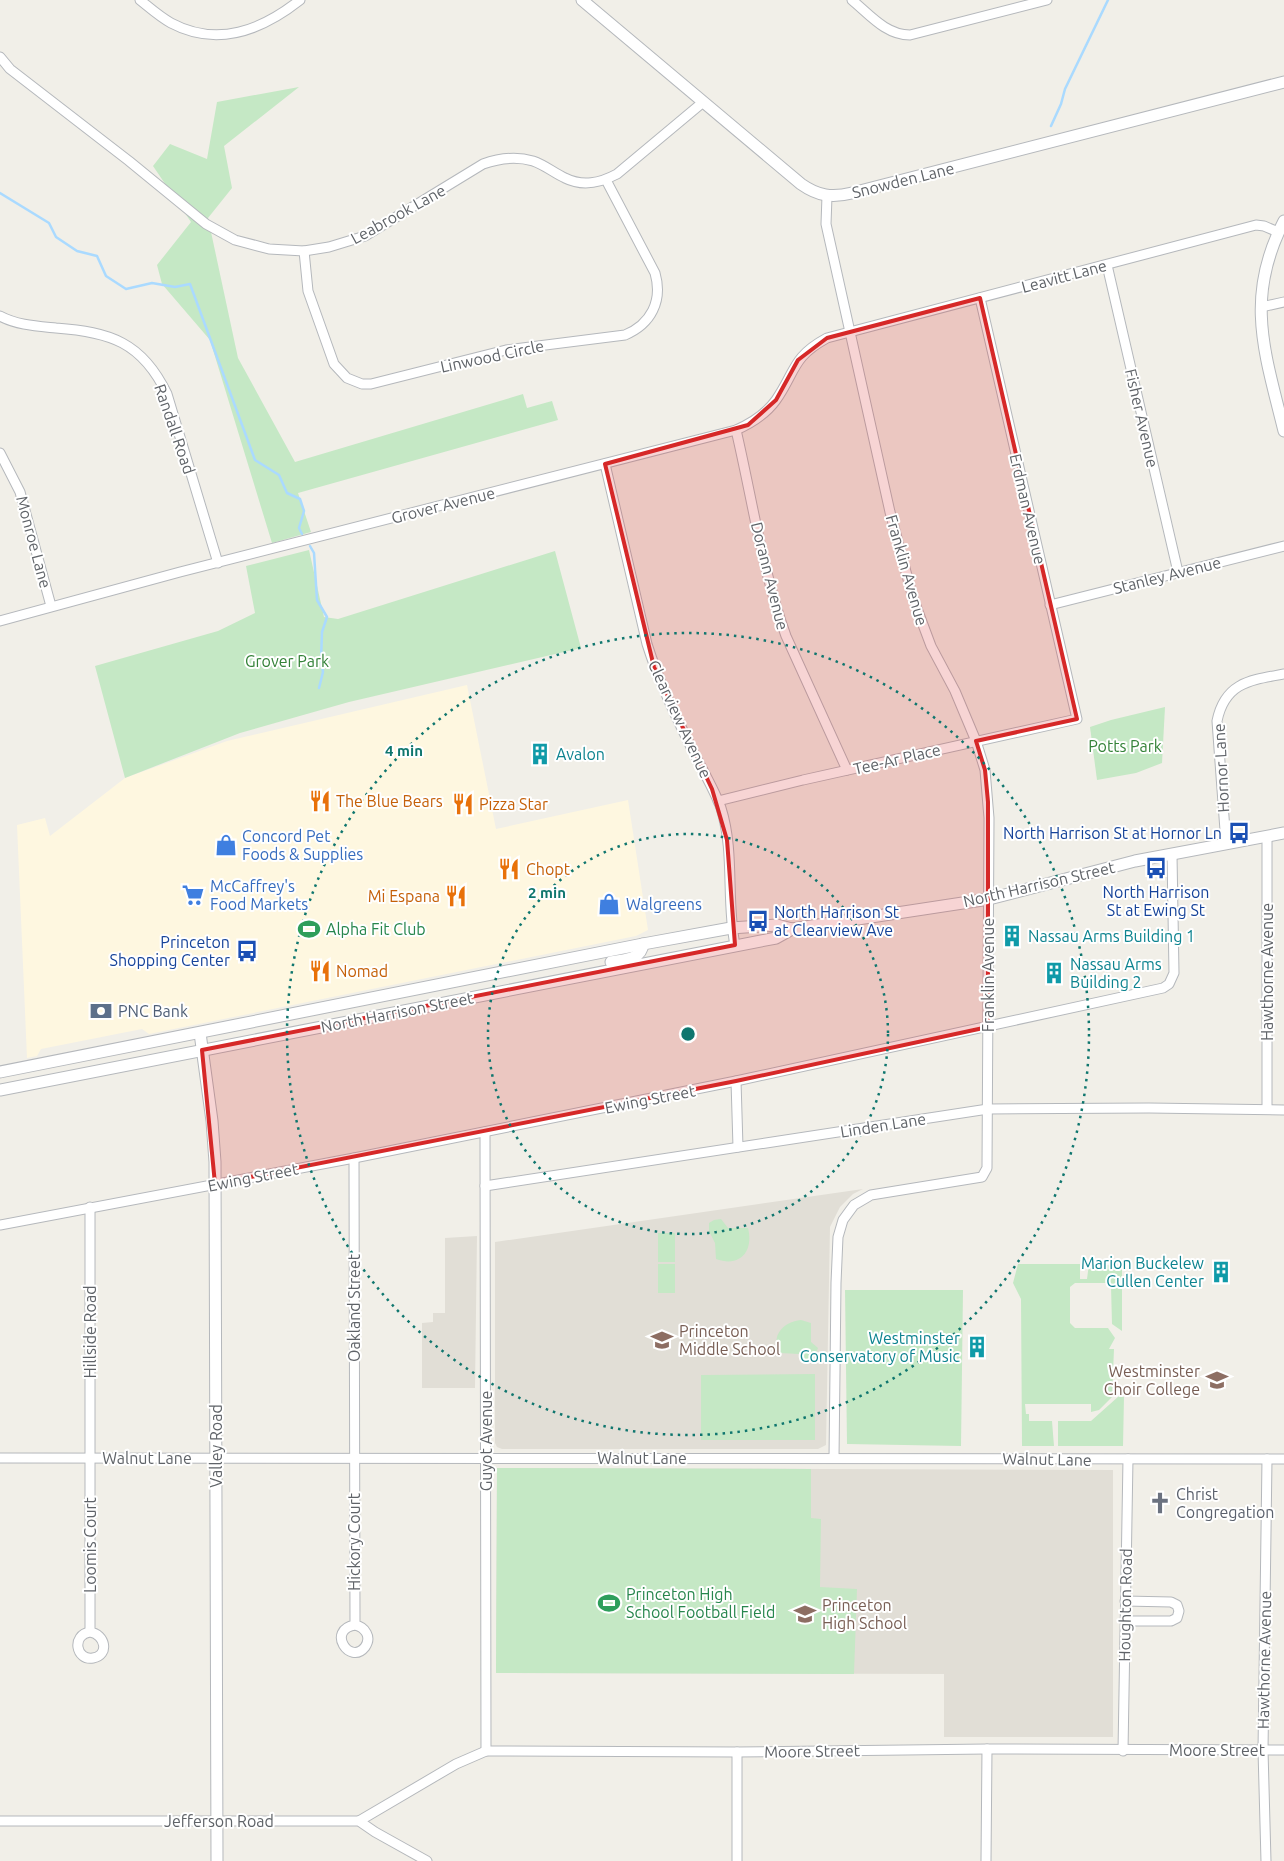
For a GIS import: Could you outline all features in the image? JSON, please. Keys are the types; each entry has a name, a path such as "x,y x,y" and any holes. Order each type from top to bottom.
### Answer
{"street":[{"path":"140,0 170,22 183,28 196,32 218,34 250,30 283,14 300,0"},
{"path":"582,0 801,184 812,191 826,196"},
{"path":"852,0 888,30 901,35 910,35 1047,0"},
{"name":"Leabrook Lane","path":"0,57 10,68 129,160 206,224 236,240 269,249 304,251 329,248 365,236 483,164 495,160 520,158 533,161 574,181 585,183 606,180 617,174 702,102"},
{"name":"Snowden Lane","path":"826,196 845,195 1284,82"},
{"name":"Linwood Circle","path":"304,251 308,291 334,364 347,378 362,384 372,384 506,350 625,335 642,325 653,311 657,302 658,282 606,180"},
{"name":"Franklin Avenue","path":"826,196 826,224 849,332 890,512 913,598 931,646 959,698 985,770 989,899 987,1168 982,1177 872,1195 854,1205 843,1220 838,1237 836,1283 834,1458"},
{"path":"1284,221 1270,252 1264,274 1261,307 1263,347 1284,431"},
{"name":"Leavitt Lane","path":"849,332 1256,225 1278,232"},
{"name":"Fisher Avenue","path":"1107,264 1178,572"},
{"name":"Erdman Avenue","path":"980,298 1077,719"},
{"path":"1261,307 1284,302"},
{"name":"Randall Road","path":"0,316 32,326 79,330 108,336 120,341 144,359 167,394 218,563"},
{"name":"Grover Avenue","path":"0,621 51,606 736,430 758,418 768,409 776,400 792,370 806,352 827,338 849,332"},
{"name":"Dorann Avenue","path":"736,430 779,618 847,770"},
{"name":"Monroe Lane","path":"0,453 20,492 51,606"},
{"name":"Clearview Avenue","path":"605,464 654,667 718,801 725,822 731,928 735,945"},
{"name":"Stanley Avenue","path":"1050,605 1284,546"},
{"name":"Hornor Lane","path":"1226,844 1217,721 1219,711 1228,695 1244,683 1284,674"},
{"name":"Tee-Ar Place","path":"718,801 1077,719"},
{"name":"North Harrison Street","path":"0,1090 776,938 792,929 989,899 1135,861 1284,833"},
{"name":"Hawthorne Avenue","path":"1267,836 1267,1108"},
{"name":"Ewing Street","path":"0,1225 354,1158 736,1082 1163,988 1168,984 1174,973 1172,855"},
{"name":"North Harrison Street","path":"0,1072 680,937 731,928 777,925 792,929"},
{"path":"680,937 691,954"},
{"path":"597,972 603,964 636,957 642,951 643,944"},
{"path":"540,965 556,977 568,978"},
{"name":"Valley Road","path":"200,1033 212,1121 215,1184 217,1861"},
{"path":"736,1082 738,1147"},
{"name":"Linden Lane","path":"485,1186 988,1109 1267,1108 1284,1110"},
{"name":"Guyot Avenue","path":"485,1132 486,1750"},
{"name":"Oakland Street","path":"354,1158 354,1458"},
{"name":"Hillside Road","path":"90,1207 91,1458"},
{"name":"Walnut Lane","path":"0,1458 1284,1459"},
{"name":"Loomis Court","path":"90,1632 91,1458"},
{"name":"Hickory Court","path":"354,1458 355,1626"},
{"name":"Houghton Road","path":"1123,1751 1128,1459"},
{"name":"Hawthorne Avenue","path":"1266,1861 1263,1750 1267,1459"},
{"path":"1125,1601 1171,1602 1177,1605 1179,1611 1177,1618 1170,1621 1125,1621"},
{"path":"986,1861 987,1749"},
{"name":"Moore Street","path":"359,1821 456,1764 486,1750 737,1752 987,1749 1123,1751 1284,1750"},
{"path":"737,1752 737,1861"},
{"name":"Jefferson Road","path":"0,1821 359,1821"},
{"path":"359,1821 427,1861"}],"highlighted area":[{"path":"980,298 1077,719 976,741 985,770 988,802 988,1027 736,1081 215,1184 202,1050 735,945 727,840 712,789 654,667 605,464 748,425 776,400 798,360 827,338"}],"shaded area":[{"name":"Princeton Shopping Center","path":"467,685 496,829 628,800 648,930 636,936 149,1034 142,1029 41,1049 37,1056 27,1058 17,825 45,818 50,836 125,778 227,741"},
{"name":"Princeton Middle School","path":"863,1189 853,1194 840,1207 830,1227 826,1445 818,1449 502,1449 497,1447 495,1443 495,1242"},
{"path":"477,1236 475,1388 422,1388 422,1323 433,1322 433,1313 445,1313 445,1238"},
{"name":"Princeton High School","path":"497,1468 1113,1470 1113,1737 944,1737 944,1674 496,1673"}],"green space":[{"path":"299,87 224,146 232,188 208,218 238,358 295,462 523,394 527,408 552,401 558,420 298,493 311,532 272,543 210,340 162,284 157,265 191,222 153,166 170,144 207,159 217,102"},
{"name":"Grover Park","path":"309,550 324,617 338,619 555,551 581,648 349,702 240,733 125,778 95,666 218,631 255,613 246,566"},
{"name":"Potts Park","path":"1165,707 1162,763 1136,773 1097,780 1090,727"},
{"path":"721,1219 728,1228 748,1228 749,1244 743,1256 738,1259 725,1261 716,1259 715,1243 709,1231 709,1223"},
{"path":"658,1233 675,1233 675,1262 658,1262"},
{"path":"658,1264 675,1264 675,1293 658,1293"},
{"path":"1018,1264 1080,1264 1080,1279 1087,1279 1089,1264 1122,1266 1122,1331 1112,1324 1111,1286 1108,1283 1075,1283 1070,1287 1070,1323 1075,1328 1108,1328 1115,1338 1109,1349 1114,1349 1112,1397 1099,1410 1091,1412 1091,1404 1025,1404 1026,1414 1029,1414 1029,1421 1052,1421 1054,1446 1022,1446 1021,1299 1013,1283"},
{"path":"845,1290 963,1290 961,1446 847,1444"},
{"path":"801,1320 811,1323 811,1342 818,1348 814,1358 805,1361 799,1354 780,1353 777,1347 780,1331 789,1324"},
{"path":"815,1374 815,1440 701,1440 701,1375"},
{"path":"1119,1396 1124,1397 1123,1446 1058,1446 1058,1421 1091,1421"},
{"path":"497,1468 811,1469 811,1518 821,1519 820,1587 857,1589 854,1674 496,1673"}],"waterway":[{"path":"1051,126 1061,104 1065,89 1108,0"},
{"path":"0,193 49,223 56,237 77,251 97,256 106,276 126,289 152,283 175,287 190,284 255,460 279,475 287,493 300,499 304,511 299,528 302,534"},
{"path":"310,546 314,553 317,600 327,617 322,632 321,660 323,672 319,688"}],"place":[{"name":"Avalon","path":"540,754"},
{"name":"The Blue Bears","path":"320,801"},
{"name":"Pizza Star","path":"463,804"},
{"name":"North Harrison St at Hornor Ln","path":"1239,833"},
{"name":"Concord Pet Foods & Supplies","path":"226,845"},
{"name":"North Harrison St at Ewing St","path":"1156,868"},
{"name":"Chopt","path":"509,869"},
{"name":"McCaffrey's Food Markets","path":"193,895"},
{"name":"Mi Espana","path":"456,896"},
{"name":"Walgreens","path":"609,904"},
{"name":"North Harrison St at Clearview Ave","path":"758,921"},
{"name":"Alpha Fit Club","path":"309,929"},
{"name":"Nassau Arms Building 1","path":"1012,936"},
{"name":"Princeton Shopping Center","path":"247,951"},
{"name":"Nomad","path":"320,971"},
{"name":"Nassau Arms Building 2","path":"1054,973"},
{"name":"PNC Bank","path":"101,1011"},
{"name":"Marion Buckelew Cullen Center","path":"1221,1272"},
{"name":"Princeton Middle School","path":"662,1340"},
{"name":"Westminster Conservatory of Music","path":"977,1347"},
{"name":"Westminster Choir College","path":"1217,1380"},
{"name":"Christ Congregation","path":"1160,1503"},
{"name":"Princeton High School Football Field","path":"609,1603"},
{"name":"Princeton High School","path":"805,1614"}]}
